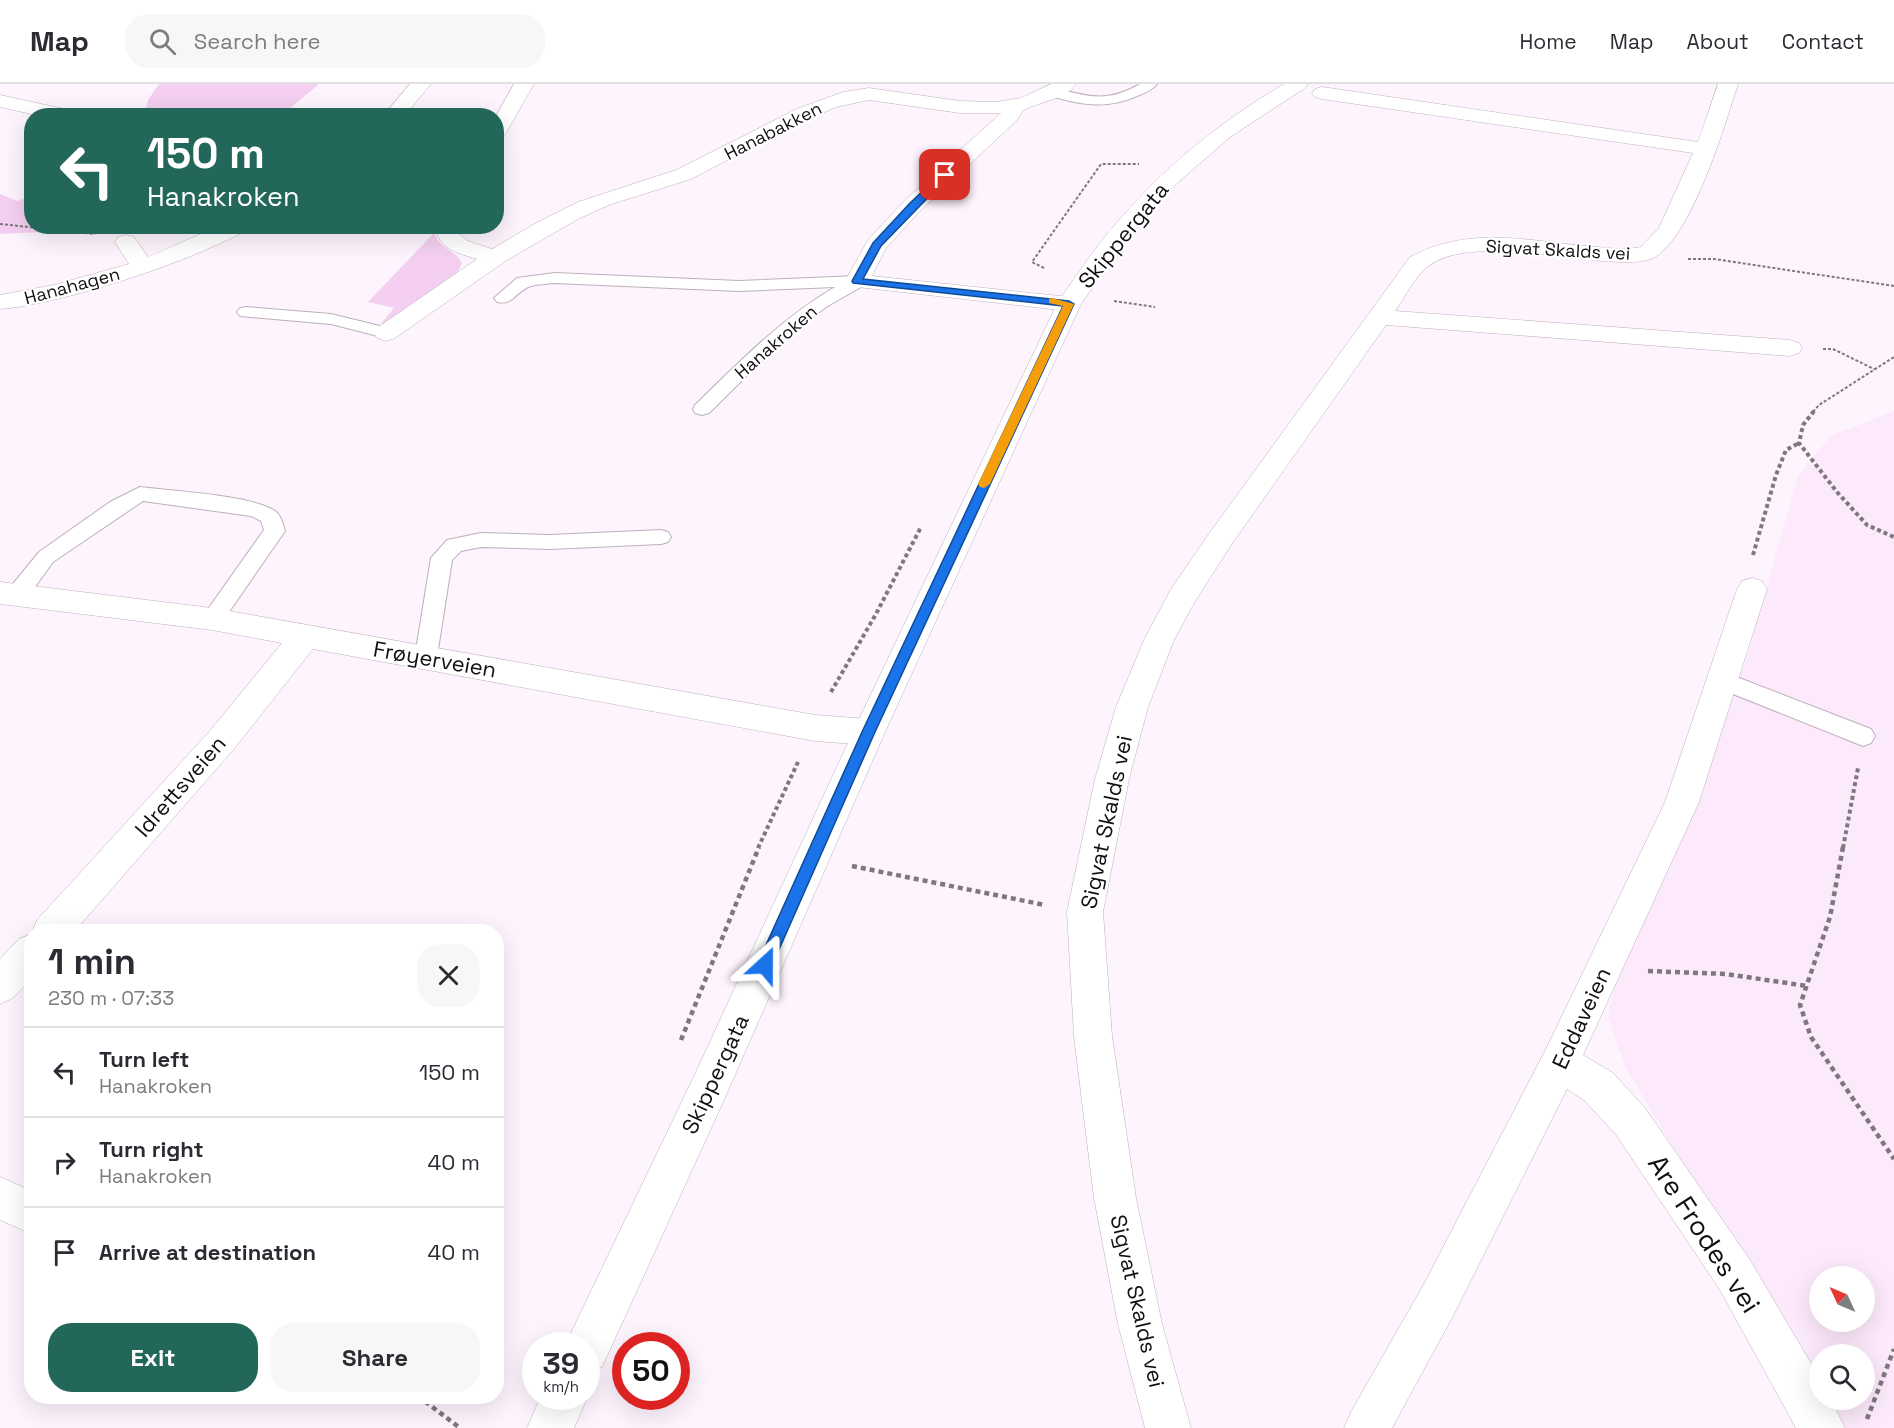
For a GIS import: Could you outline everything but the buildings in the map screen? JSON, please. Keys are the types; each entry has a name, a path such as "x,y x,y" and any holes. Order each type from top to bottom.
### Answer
{"street":[{"path":"400,108 421,84"},
{"path":"504,120 524,84"},
{"name":"Sigvat Skalds vei","path":"1168,1428 1140,1324 1115,1198 1093,1036 1085,912 1112,779 1132,707 1159,640 1182,597 1221,538 1418,262 1441,250 1466,245 1493,244 1614,255 1649,252 1669,231 1706,149 1728,84"},
{"name":"Hanabakken","path":"386,333 495,258 571,213 698,169 829,102 852,94 869,94 984,108 1016,105 1059,88"},
{"path":"1310,88 1706,149"},
{"name":"Skippergata","path":"595,1332 710,1086 869,732 1076,292 1136,213 1182,165 1224,132 1310,88"},
{"path":"0,101 33,108"},
{"path":"1016,105 1009,117 914,205 876,245 857,281 1076,292"},
{"name":"Hanahagen","path":"0,302 12,302 78,286 142,266 223,234"},
{"path":"447,234 460,246 495,258"},
{"name":"Hanahagen","path":"126,242 142,266"},
{"path":"1379,318 1790,348"},
{"name":"Eddaveien","path":"1367,1428 1439,1299 1560,1062 1682,801 1752,589"},
{"name":"Frøyerveien","path":"8,594 212,620 426,656 815,728 869,732"},
{"name":"Idrettsveien","path":"57,924 221,741 306,636"},
{"name":"Are Frodes vei","path":"1560,1062 1599,1087 1631,1122 1735,1275 1822,1428"},
{"path":"0,1198 24,1209"},
{"path":"550,1428 558,1410"}],"lane":[{"path":"1059,88 1090,102 1107,102 1122,99 1150,84"},
{"path":"503,298 523,282 555,278 739,286 857,281"},
{"name":"Hanakroken","path":"702,410 774,339 820,303 857,281"},
{"path":"246,312 331,319 386,333"},
{"path":"8,594 46,557 117,507 140,494 255,509 270,517 275,531 212,620"},
{"path":"426,656 442,558 454,545 481,540 550,542 661,537"},
{"path":"1721,680 1863,736"}],"path":[{"path":"1076,292 1062,275 1032,262 1101,164 1182,165"},
{"path":"0,224 24,226"},
{"path":"100,234 120,236 126,242"},
{"path":"1649,252 1669,259 1714,259 1894,286"},
{"path":"1113,300 1155,307"},
{"path":"1790,348 1833,349 1875,369"},
{"path":"1752,589 1747,574 1776,475 1786,450 1799,442 1803,425 1819,405 1894,357"},
{"path":"1799,442 1837,492 1867,525 1894,537"},
{"path":"829,697 876,614 921,526"},
{"path":"1863,736 1830,916 1800,1005 1811,1036 1894,1159"},
{"path":"852,866 1036,904"},
{"path":"1644,971 1726,974 1807,986"},
{"path":"1864,1428 1894,1349"},
{"path":"428,1404 460,1428"}],"shaded area":[{"path":"159,84 319,84 290,108 146,108 148,100"},
{"path":"0,194 17,201 24,198 24,233 0,234"},
{"path":"433,234 462,263 452,284 394,321 381,324 394,308 368,302"},
{"path":"1894,411 1894,1428 1842,1428 1831,1410 1875,1410 1875,1344 1809,1344 1809,1374 1626,1068 1608,1017 1616,980 1746,661 1798,476 1831,436"}],"slow traffic":[{"path":"984,484 1069,304 1052,301"}],"route":[{"path":"765,965 869,732 1069,304 857,281 876,245 945,175"}]}
